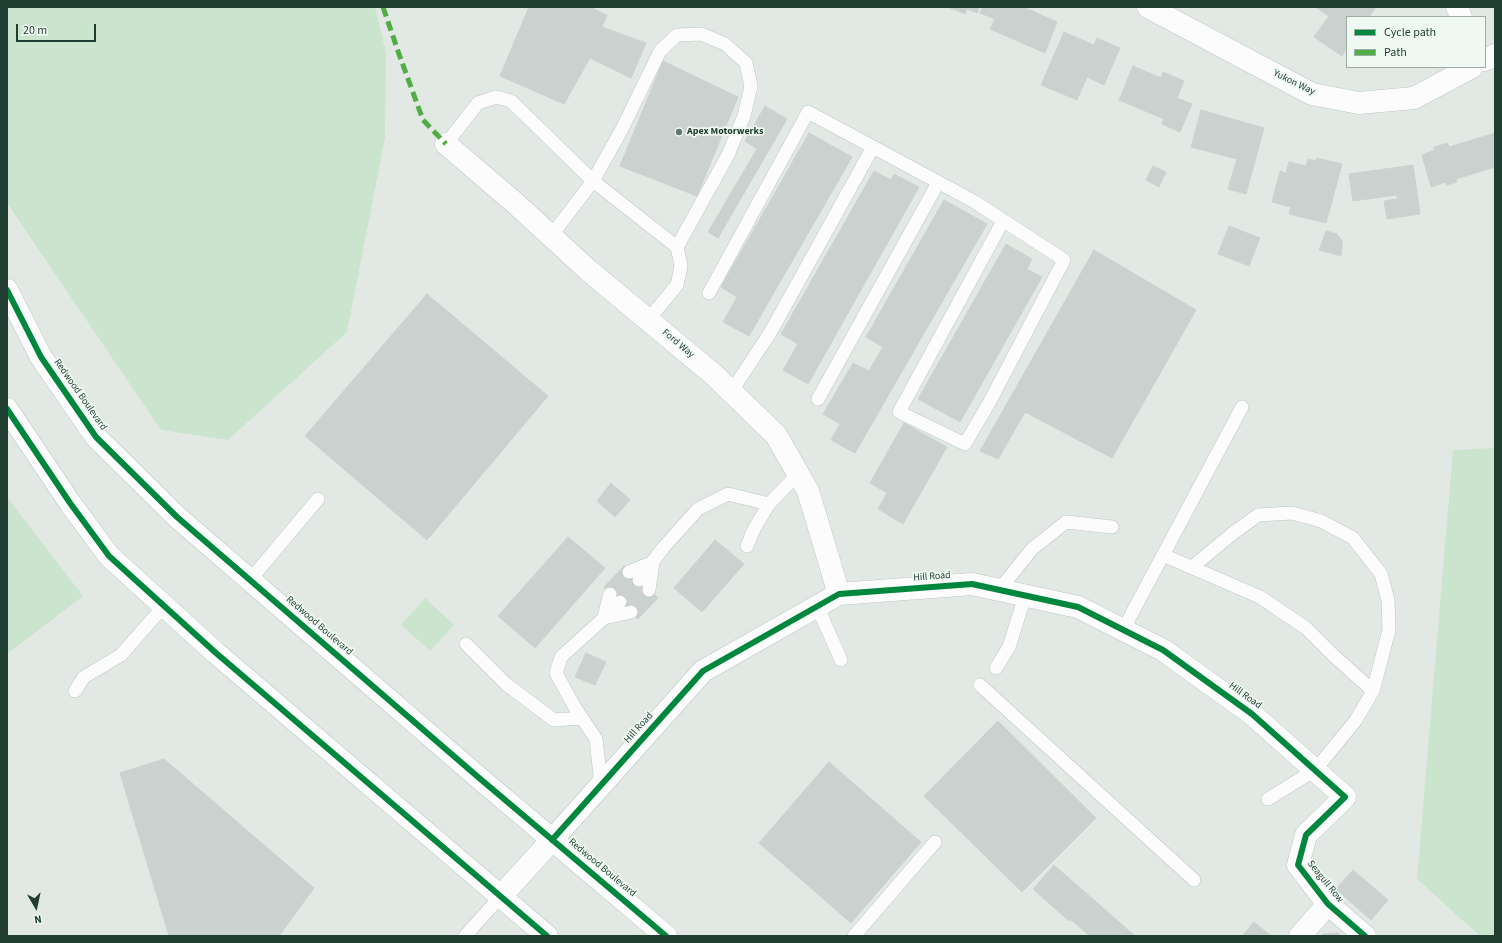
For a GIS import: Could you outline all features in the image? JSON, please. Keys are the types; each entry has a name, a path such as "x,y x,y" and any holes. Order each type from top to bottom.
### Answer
{"street":[{"name":"Yukon Way","path":"1148,7 1312,94 1359,103 1414,98 1470,68"},
{"path":"1486,60 1495,55"},
{"name":"Ford Way","path":"446,144 515,203 588,270 713,374 776,435 808,491 839,594"},
{"name":"Redwood Boulevard","path":"7,290 41,357 96,437 177,517 552,840 666,936"},
{"path":"7,409 70,503 109,556 216,653 547,936"},
{"name":"Hill Road","path":"500,896 703,671 839,594 972,584 1078,607 1162,650 1252,714 1345,797"},
{"name":"Seagull Row","path":"1345,797 1306,835 1298,865 1328,904 1365,936"},
{"path":"1300,936 1328,904"}],"lane":[{"path":"551,236 593,181 622,129 660,51 677,35 701,34 725,44 746,63 751,86 744,116 728,155 677,247"},
{"path":"446,144 478,103 496,97 512,101 593,181 677,247 681,266 677,285 648,320"},
{"path":"709,293 808,112 975,202 1064,260 989,403 965,444 898,412 1004,221"},
{"path":"731,392 770,333 873,148"},
{"path":"818,399 938,183"},
{"path":"1123,630 1242,407"},
{"path":"747,546 754,530 769,504 798,474"},
{"path":"634,576 653,562 662,548 698,509 728,494 769,504"},
{"path":"250,580 318,499"},
{"path":"1192,568 1232,534 1258,515 1292,513 1321,521 1353,538 1381,574 1388,600 1389,630 1373,691 1356,720 1315,770 1268,799"},
{"path":"999,590 1032,549 1066,522 1112,527"},
{"path":"1163,554 1260,597 1306,628 1373,691"},
{"path":"649,590 653,562"},
{"path":"996,668 1010,647 1025,596"},
{"path":"601,785 596,739 556,673 561,657 604,618 615,598"},
{"path":"75,690 84,677 121,655 164,606"},
{"path":"817,606 841,660"},
{"path":"604,618 631,612"},
{"path":"466,644 506,684 554,720 582,718"},
{"path":"980,685 1194,880"},
{"path":"854,936 935,842"},
{"path":"465,936 500,896"}],"green space":[{"path":"7,7 375,7 386,53 385,138 347,332 228,440 161,430 7,203"},
{"path":"1495,448 1495,936 1480,936 1417,879 1453,450"},
{"path":"7,497 83,596 7,654"},
{"path":"425,598 454,625 430,651 401,625"}],"building":[{"path":"529,7 590,7 607,15 602,27 646,43 631,78 590,58 564,104 500,76"},
{"path":"948,7 979,7 977,13 967,9 965,14"},
{"path":"983,7 1023,7 1057,22 1045,53 990,29 995,19 980,13"},
{"path":"1315,7 1376,7 1370,16 1346,16 1346,50 1342,56 1314,37 1329,16"},
{"path":"1064,32 1094,45 1097,38 1120,48 1104,85 1087,77 1077,100 1041,85"},
{"name":"Apex Motorwerks","path":"663,61 738,97 697,196 620,166"},
{"path":"1133,66 1161,78 1163,72 1184,81 1177,98 1192,104 1180,132 1162,124 1164,119 1119,100"},
{"path":"765,106 787,119 718,238 708,232 757,149 745,141"},
{"path":"1201,110 1264,128 1246,194 1228,189 1237,159 1191,147"},
{"path":"809,133 852,157 749,336 723,322 737,297 721,287"},
{"path":"1495,133 1495,167 1456,179 1457,182 1447,185 1446,182 1431,187 1422,155 1435,150 1434,147 1448,143 1449,147"},
{"path":"1317,158 1342,164 1326,223 1289,214 1291,207 1272,202 1280,171 1286,173 1289,162 1306,166 1308,159 1316,161"},
{"path":"1413,165 1420,214 1387,219 1384,201 1397,199 1397,195 1353,201 1349,174"},
{"path":"1153,166 1166,172 1159,187 1146,180"},
{"path":"874,171 891,180 894,174 919,187 808,384 783,370 798,344 781,334"},
{"path":"944,200 987,224 855,453 831,440 840,424 823,414 853,363 869,371 883,347 866,337"},
{"path":"1229,226 1260,238 1249,266 1218,254"},
{"path":"1326,231 1337,234 1342,241 1341,256 1319,250"},
{"path":"1006,244 1032,259 1027,269 1042,277 960,422 918,399"},
{"path":"1094,250 1196,310 1112,458 1025,412 998,459 980,451"},
{"path":"427,294 548,396 427,540 305,436"},
{"path":"904,423 947,447 903,524 878,509 887,493 870,483"},
{"path":"611,483 630,500 615,517 597,501"},
{"path":"568,537 605,568 535,648 498,616"},
{"path":"715,540 744,564 702,612 674,588"},
{"path":"624,566 658,598 638,619 604,587"},
{"path":"586,653 606,662 595,685 575,677"},
{"path":"998,721 1096,818 1022,892 924,796"},
{"path":"164,759 314,888 279,936 169,936 120,773"},
{"path":"829,762 921,842 851,923 759,843"},
{"path":"1054,865 1135,936 1090,936 1070,919 1069,921 1033,889"},
{"path":"1353,870 1388,900 1371,920 1336,889"},
{"path":"1254,922 1271,936 1242,936"},
{"path":"1338,933 1341,936 1321,936 1323,934"}],"marked path":[{"path":"383,7 423,120 446,144"}],"cycle path":[{"path":"7,290 41,357 96,437 177,517 478,777 666,936"},
{"path":"7,409 70,503 109,556 216,653 547,936"},
{"path":"552,840 703,671 839,594 972,584 1078,607 1163,650 1252,714 1345,797 1306,835 1298,865 1328,904 1365,936"}],"place":[{"name":"Apex Motorwerks","path":"679,132"}]}
